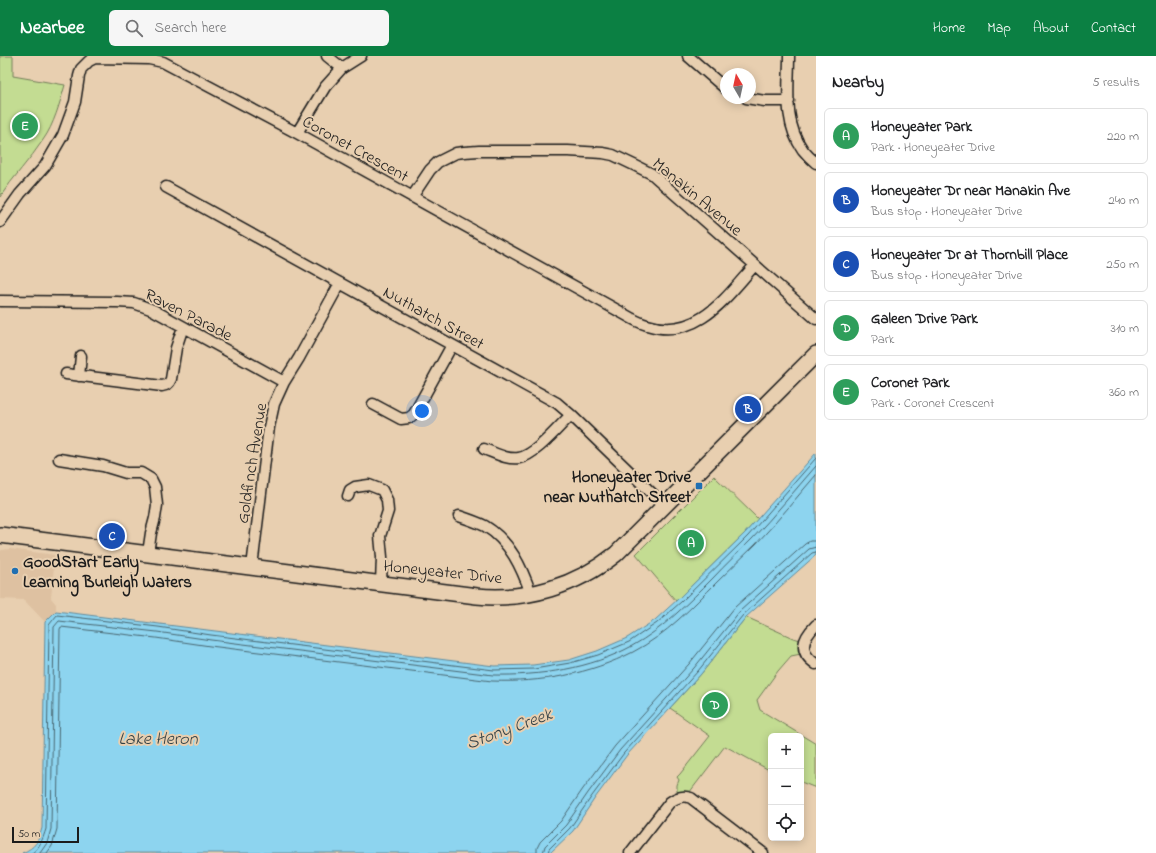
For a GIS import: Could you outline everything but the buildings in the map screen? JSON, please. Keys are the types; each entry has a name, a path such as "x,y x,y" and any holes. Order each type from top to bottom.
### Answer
{"street":[{"path":"327,56 342,68"},
{"path":"297,134 325,87 342,68 361,56"},
{"path":"688,56 720,84"},
{"path":"789,56 789,118 794,135 804,152 816,163"},
{"name":"Coronet Crescent","path":"0,222 20,194 45,166 63,135 75,102 81,69 89,61 95,58 149,59 163,62 645,325 655,328 678,328 699,320 712,311 755,265"},
{"path":"756,100 789,101"},
{"name":"Manakin Avenue","path":"412,197 434,166 449,157 464,152 549,151 603,153 613,156 652,174 816,319"},
{"name":"Nuthatch Street","path":"166,187 557,403 665,506"},
{"name":"Goldfinch Avenue","path":"252,567 274,404 284,382 299,358 340,283"},
{"name":"Raven Parade","path":"0,301 134,303 153,310 284,382"},
{"path":"66,374 162,386 166,385 171,379 176,348 184,327"},
{"path":"373,404 401,419 408,418 414,414 452,345"},
{"name":"Honeyeater Drive","path":"0,535 486,597 531,594 551,589 583,576 616,554 816,354"},
{"path":"79,376 81,356"},
{"path":"484,449 509,458 523,457 537,449 571,415"},
{"path":"59,459 103,466 126,473 141,473 151,479 156,487 157,505 148,553"},
{"path":"348,496 350,490 355,487 369,485 382,490 388,500 388,511 380,536 382,557 381,583"},
{"path":"459,516 485,526 507,545 520,566 531,594"},
{"path":"816,625 808,634 803,647 806,656 816,664"},
{"path":"630,853 670,802 681,796 691,798 763,853"}],"shaded area":[{"path":"10,549 55,555 51,598 56,604 56,611 45,622 24,600 0,599 0,551"}],"green space":[{"path":"0,56 13,56 13,76 65,85 56,113 47,134 33,155 10,182 0,197"},
{"path":"714,476 758,519 676,601 636,554"},
{"path":"746,617 793,638 801,640 801,654 791,656 757,700 760,710 798,733 768,733 768,769 725,746 689,793 677,793 677,785 679,780 677,777 710,736 670,708 701,674"},
{"path":"804,737 816,744 816,788 804,783"}],"water":[{"name":"Lake Heron","path":"816,453 816,555 746,617 701,674 627,755 573,831 550,853 22,853 36,844 42,828 45,622 56,611 494,666 533,665 569,660 597,651 627,638 655,620 745,533"}],"place":[{"name":"Coronet Park","path":"25,126"},
{"name":"Honeyeater Dr near Manakin Ave","path":"748,409"},
{"name":"Honeyeater Drive near Nuthatch Street","path":"699,486"},
{"name":"Honeyeater Dr at Thornbill Place","path":"112,536"},
{"name":"Honeyeater Park","path":"691,543"},
{"name":"GoodStart Early Learning Burleigh Waters","path":"15,571"},
{"name":"Galeen Drive Park","path":"715,705"}],"water label":[{"name":"Stony Creek","path":"509,728"}]}
